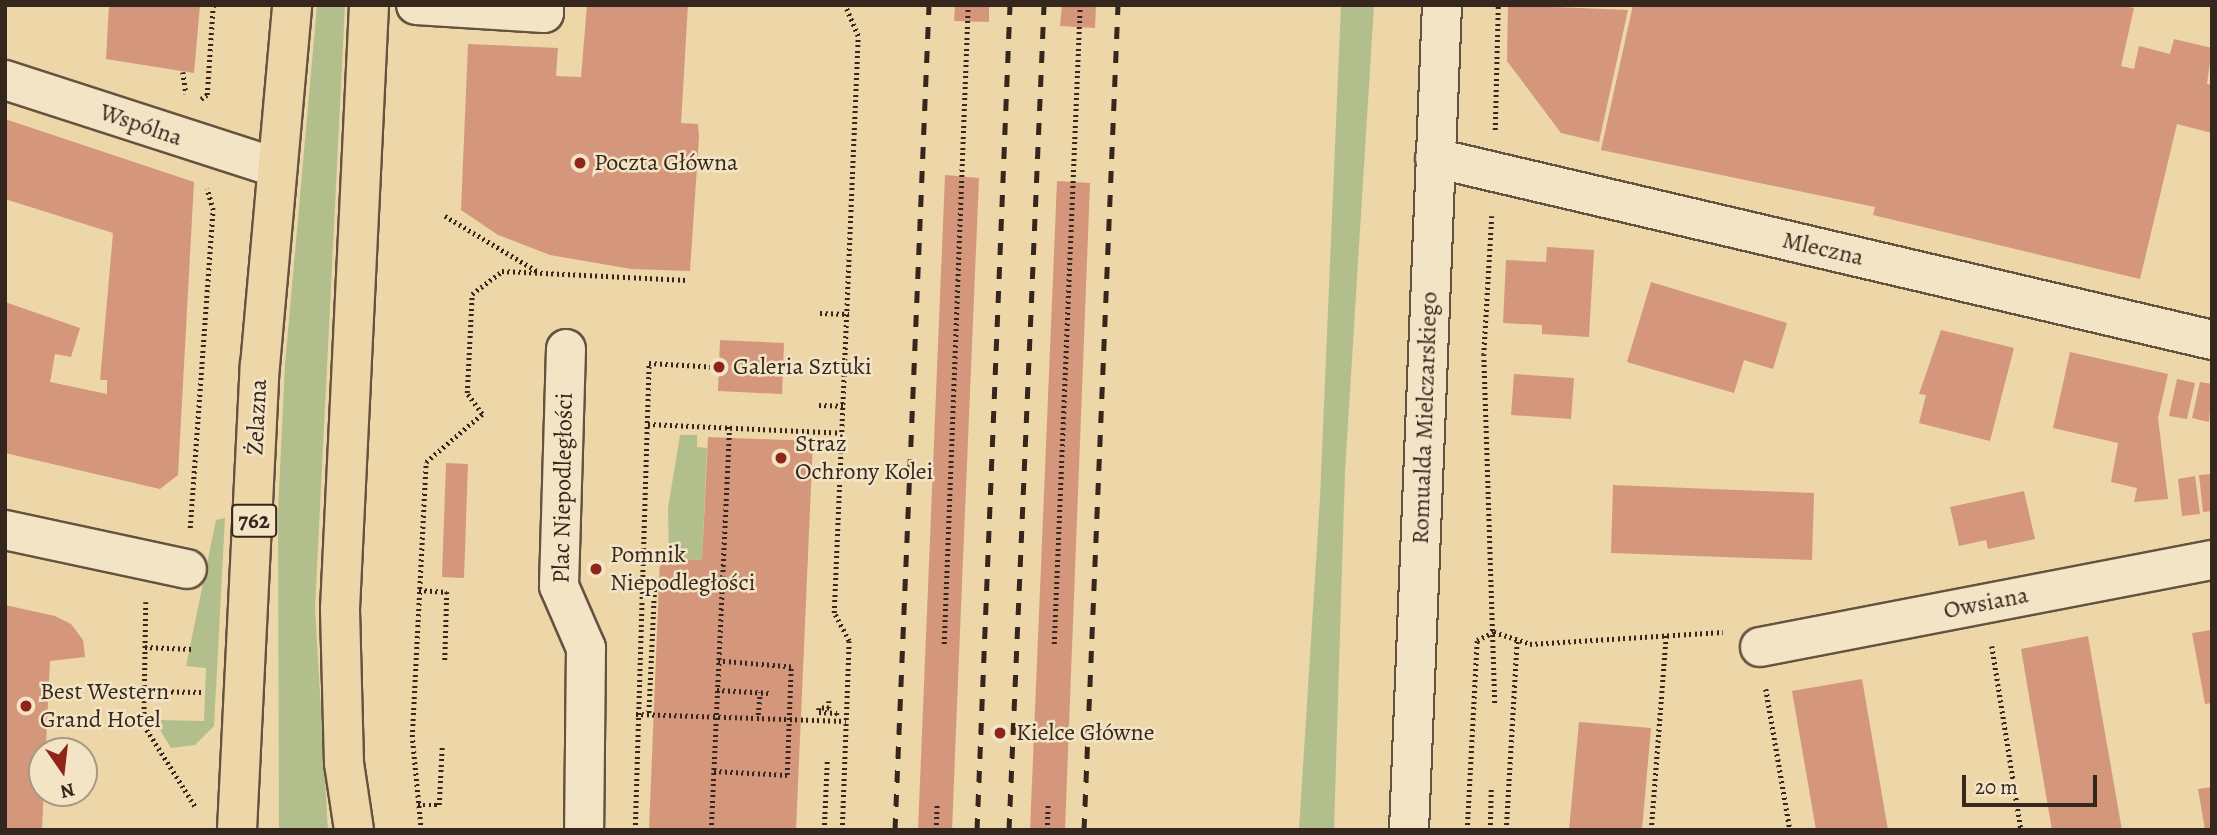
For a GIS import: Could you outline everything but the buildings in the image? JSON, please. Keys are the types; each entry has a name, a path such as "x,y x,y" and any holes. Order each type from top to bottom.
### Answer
{"main road":[{"name":"Żelazna","path":"237,830 259,379 292,5"},
{"path":"354,830 344,763 340,609 369,5"}],"street":[{"path":"416,5 544,13 544,5"},
{"name":"Romualda Mielczarskiego","path":"1409,830 1442,5"},
{"name":"Wspólna","path":"5,80 277,167"},
{"name":"Mleczna","path":"1435,158 2212,340"},
{"name":"Plac Niepodległości","path":"566,349 559,586 586,648 584,830"},
{"path":"5,530 187,569"},
{"name":"Owsiana","path":"1760,647 2212,560"}],"path":[{"path":"197,102 207,96 213,5"},
{"path":"842,830 849,641 834,614 849,314 858,36 845,5"},
{"path":"944,644 968,5"},
{"path":"1054,644 1080,5"},
{"path":"1495,704 1485,354 1499,5"},
{"path":"183,72 187,107"},
{"path":"187,569 213,210 200,180"},
{"path":"445,216 539,272"},
{"path":"421,830 412,737 426,462 482,414 467,393 472,294 502,271 687,280"},
{"path":"820,313 849,314"},
{"path":"635,830 636,714 649,363 719,367"},
{"path":"819,405 844,406"},
{"path":"648,424 843,433"},
{"path":"711,830 729,426"},
{"path":"147,561 144,691 146,732 199,815"},
{"path":"641,584 655,584 649,714"},
{"path":"419,590 447,592 445,660"},
{"path":"1467,830 1477,640 1494,632 1530,644 1746,631 1760,647"},
{"path":"1990,634 2021,830"},
{"path":"1651,830 1667,636"},
{"path":"1506,830 1517,639"},
{"path":"145,647 192,649"},
{"path":"713,771 787,775 791,667 718,661"},
{"path":"717,690 770,693 759,692 758,715"},
{"path":"144,691 201,692"},
{"path":"829,720 829,711 829,701 829,708 819,708 818,712 828,713 837,713 836,718"},
{"path":"636,714 846,721"},
{"path":"418,805 439,806 442,745"},
{"path":"824,830 827,761"},
{"path":"1490,830 1491,789"},
{"path":"936,830 937,805"},
{"path":"1047,830 1048,805"}],"green space":[{"path":"317,5 345,5 315,608 328,830 279,830 278,511 285,365"},
{"path":"1341,5 1374,5 1345,472 1334,830 1299,830 1320,498"},
{"path":"680,435 697,435 697,447 707,448 702,560 669,558 668,508"},
{"path":"225,518 214,726 195,745 171,748 154,720 204,721 206,668 186,666 216,520"}],"railway":[{"path":"895,830 929,5"},
{"path":"977,830 1010,5"},
{"path":"1009,830 1044,5"},
{"path":"1084,830 1118,5"}],"place":[{"name":"Poczta Główna","path":"580,163"},
{"name":"Galeria Sztuki","path":"719,367"},
{"name":"Straż Ochrony Kolei","path":"781,458"},
{"name":"Pomnik Niepodległości","path":"596,569"},
{"name":"Best Western Grand Hotel","path":"26,706"},
{"name":"Kielce Główne","path":"1000,733"}]}
